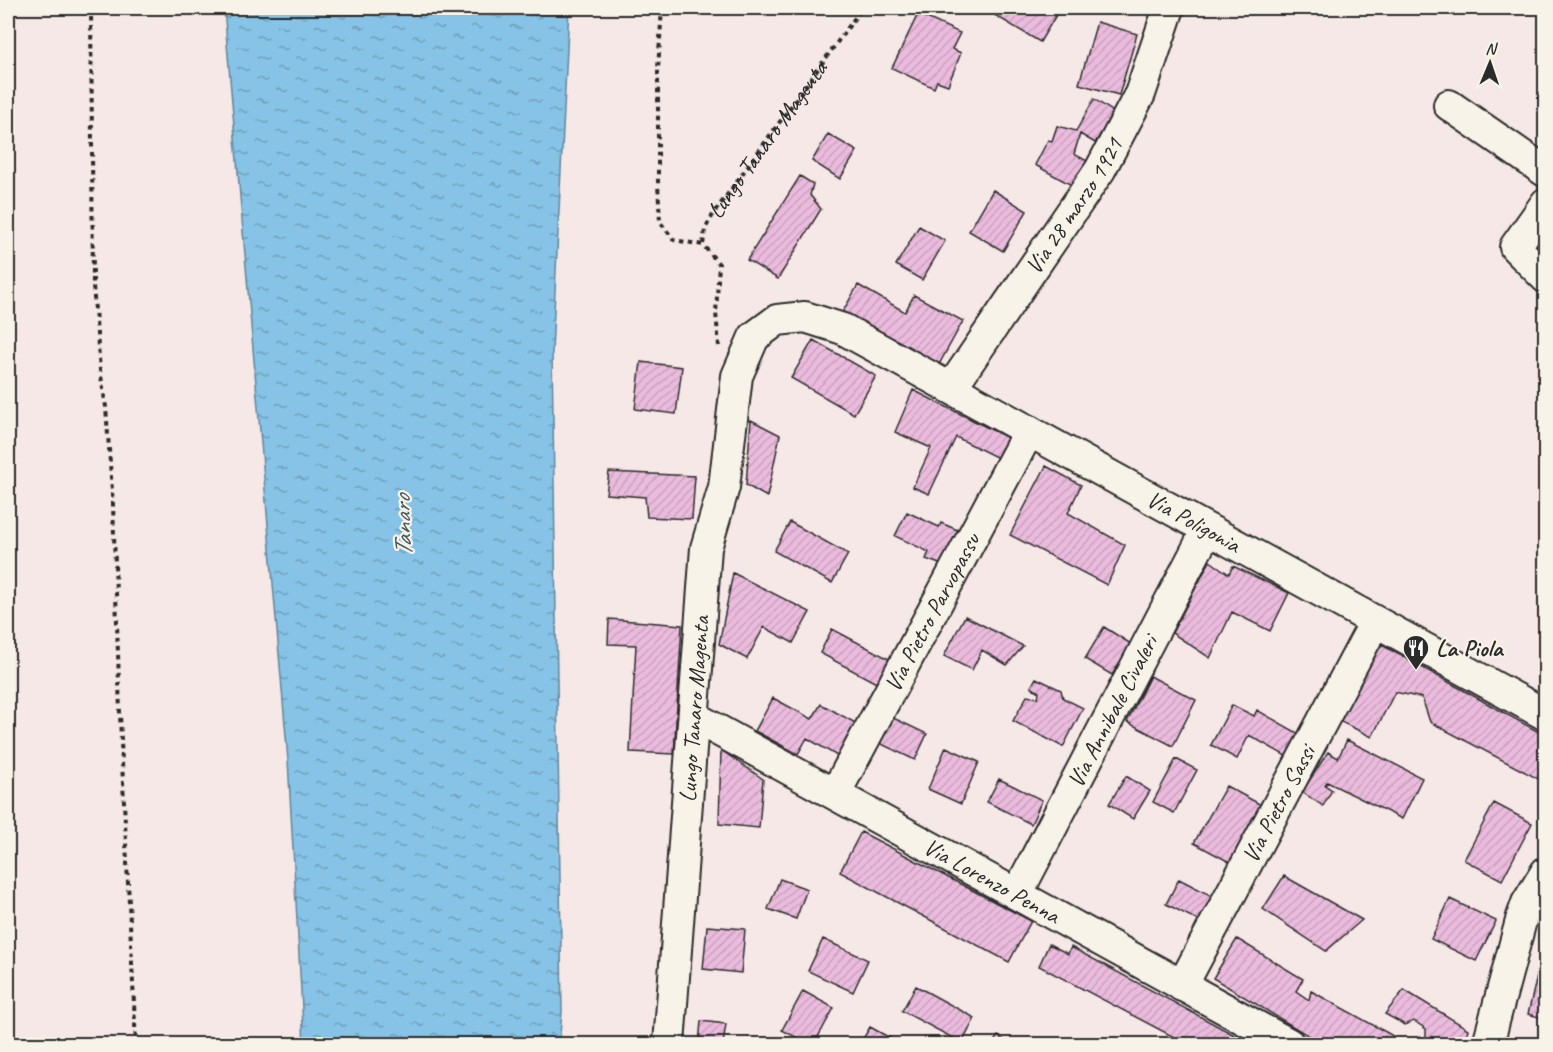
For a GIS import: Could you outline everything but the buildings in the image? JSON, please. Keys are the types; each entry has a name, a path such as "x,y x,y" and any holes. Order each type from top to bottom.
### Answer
{"street":[{"name":"Via 28 marzo 1921","path":"951,388 1100,170 1140,94 1169,8"},
{"path":"1449,105 1545,172"},
{"path":"1545,203 1515,247 1545,278"},
{"name":"Lungo Tanaro Magenta","path":"669,1044 706,548 724,487 737,376 753,337 777,320 805,317 843,329"},
{"name":"Via Poligonia","path":"843,329 1545,715"},
{"name":"Via Pietro Parvopassu","path":"835,794 1029,431"},
{"name":"Via Annibale Civaleri","path":"1017,894 1207,530"},
{"name":"Via Pietro Sassi","path":"1182,986 1375,622"},
{"name":"Via Lorenzo Penna","path":"694,717 1289,1044"},
{"path":"1488,1044 1522,916 1545,872"}],"path":[{"path":"91,8 93,286 100,370 106,407 113,505 136,1044"},
{"path":"662,8 658,69 660,222 674,240 703,244"},
{"name":"Lungo Tanaro Magenta","path":"737,376 721,359 716,313 719,264 703,244 705,229 714,213 862,8"}],"water":[{"name":"Tanaro","path":"224,8 569,8 552,352 562,1012 559,1044 304,1044 288,760"}],"place":[{"name":"La Piola","path":"1416,671"}]}
